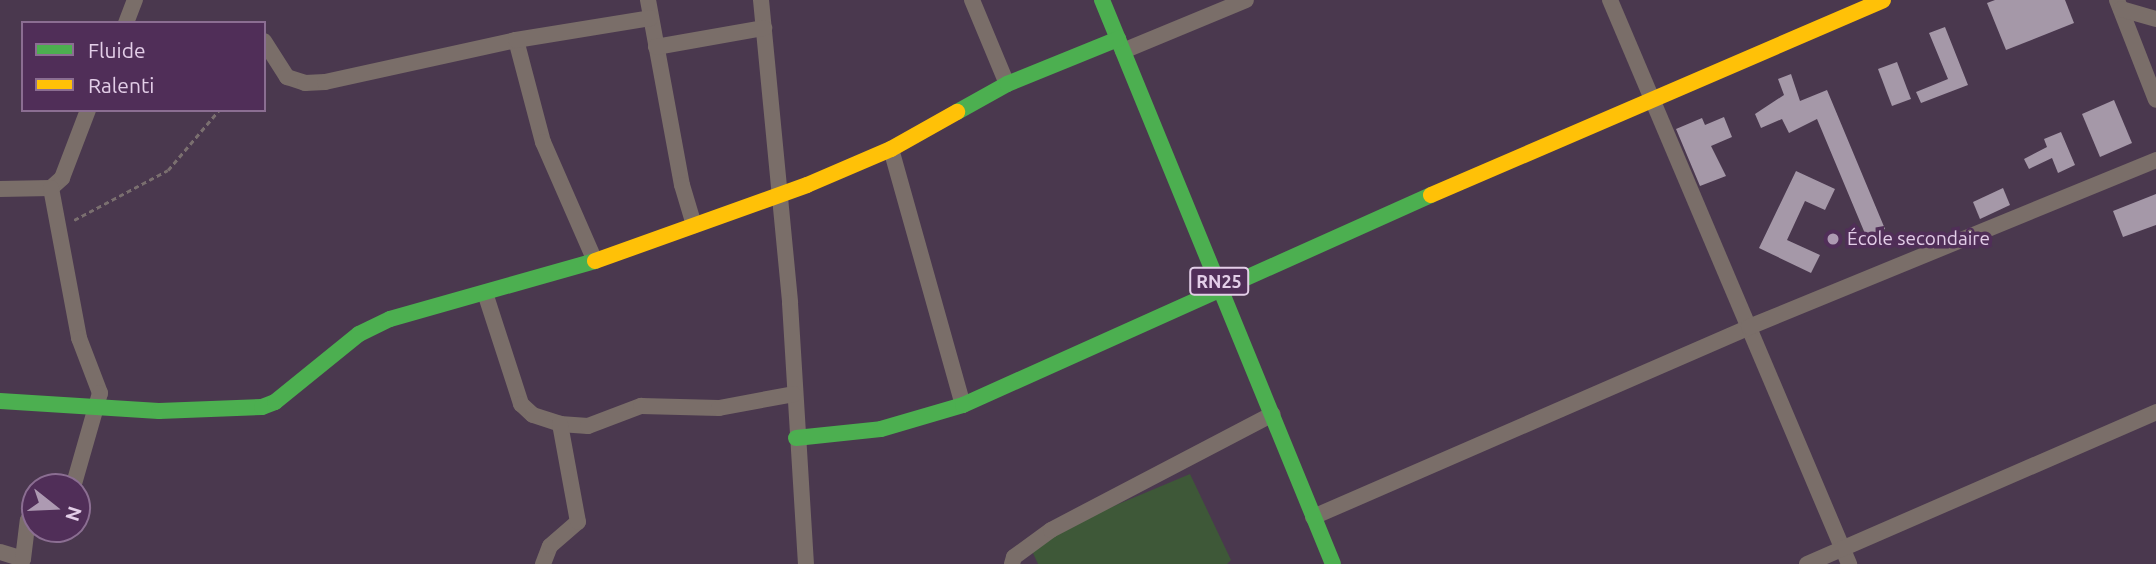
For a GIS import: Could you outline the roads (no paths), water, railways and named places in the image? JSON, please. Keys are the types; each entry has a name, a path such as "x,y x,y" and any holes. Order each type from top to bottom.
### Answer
{"street":[{"path":"127,21 135,0"},
{"path":"648,0 694,225"},
{"path":"761,0 780,194 806,564"},
{"path":"972,0 1007,84"},
{"name":"RN25","path":"1102,0 1222,287 1333,564"},
{"path":"0,401 96,409 262,407 275,402 359,334 390,319 486,296 595,261 780,194 891,149 1007,84 1246,0"},
{"path":"1609,0 1849,564"},
{"path":"796,438 881,429 963,405 1077,352 1136,331 1222,287 1883,0"},
{"path":"2119,5 2156,19"},
{"path":"2119,5 2156,100"},
{"path":"266,44 287,76 306,83 516,40 650,18"},
{"path":"656,47 764,28"},
{"path":"516,40 543,142 595,261"},
{"path":"0,189 51,188 62,178 87,112"},
{"path":"891,149 963,405"},
{"path":"1312,517 1749,327 2156,160"},
{"path":"51,188 55,227 79,338 97,379 96,409 77,473"},
{"path":"486,296 522,404 533,415 560,424 588,426 641,406 719,408 794,394"},
{"path":"1807,564 2156,412"},
{"path":"1012,564 1014,557 1051,530 1273,414"},
{"path":"544,564 550,546 578,522 560,424"},
{"path":"0,552 23,559 24,543"}],"place":[{"name":"École secondaire","path":"1833,239"}]}
